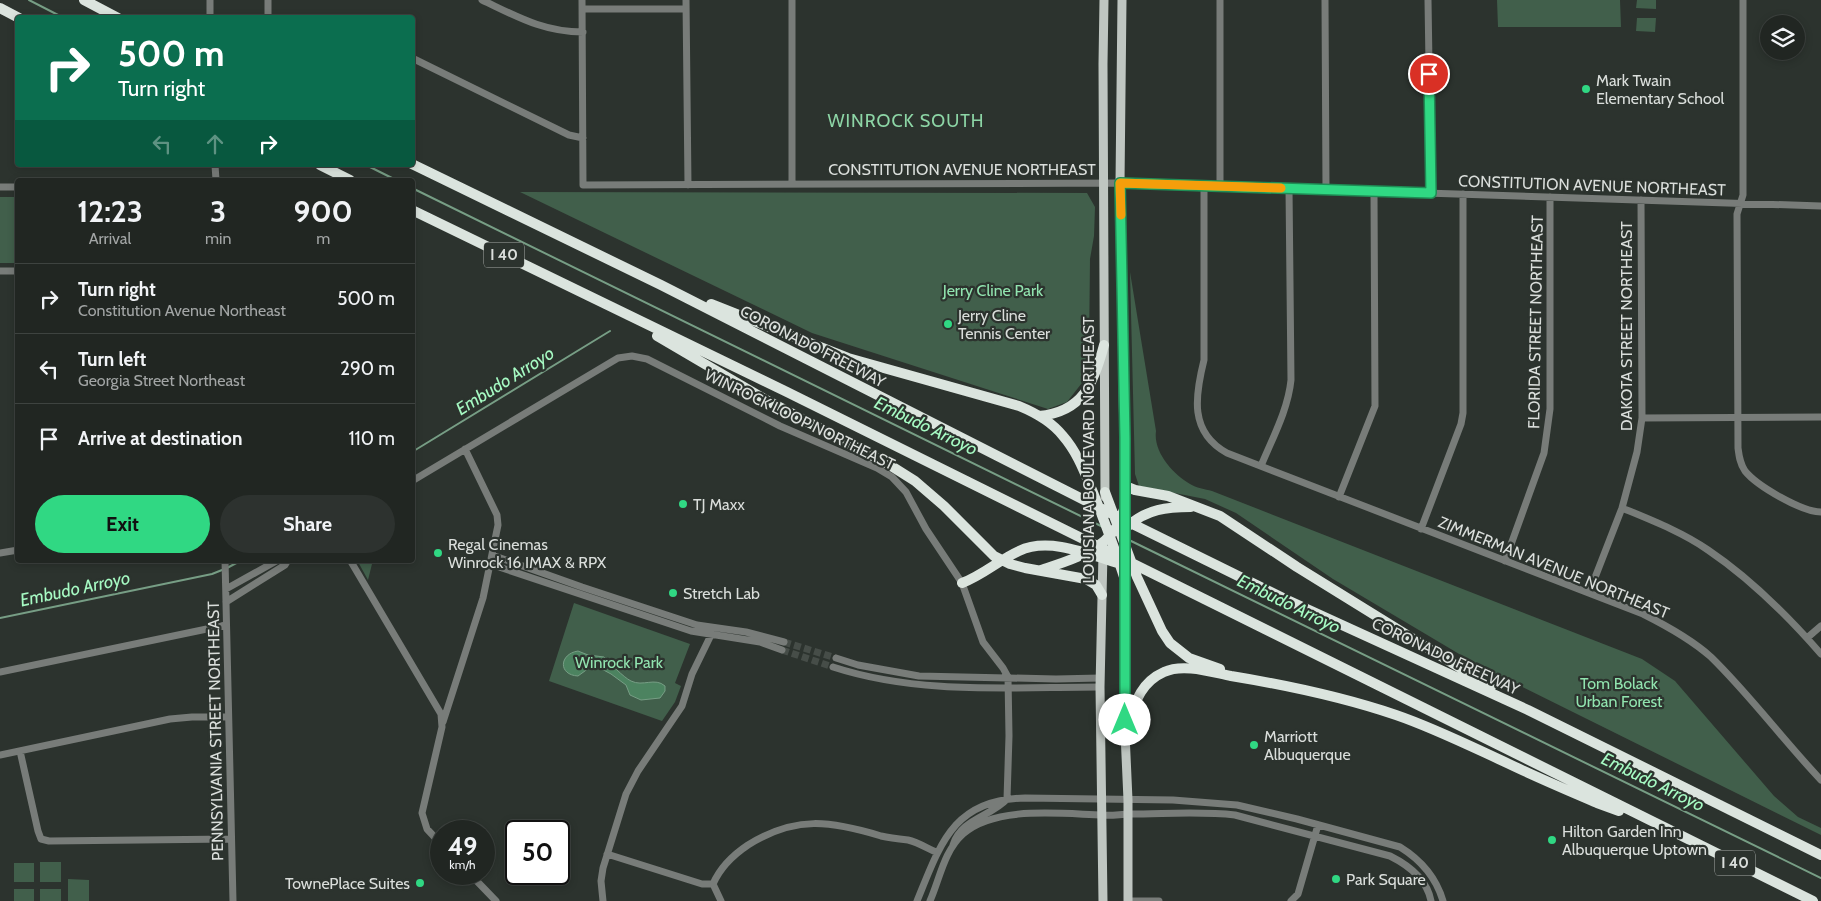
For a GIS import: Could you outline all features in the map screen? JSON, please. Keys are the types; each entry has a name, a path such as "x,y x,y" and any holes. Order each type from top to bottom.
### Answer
{"highway":[{"path":"84,0 112,15"},
{"path":"0,8 15,16"},
{"name":"CORONADO FREEWAY","path":"415,165 661,285 1092,504 1285,599 1528,710 1821,856"},
{"path":"324,167 346,178"},
{"name":"I 40","path":"415,211 796,396 1813,901"},
{"path":"661,285 848,358 1019,406 1056,428 1076,454 1104,520 1125,545 1146,599 1162,632 1170,643 1189,658 1240,677"},
{"path":"596,300 766,400 888,464 915,482 944,506 994,556 1010,564 1090,581 1096,585 1102,595"},
{"path":"1038,416 1062,411 1080,398 1097,372 1104,345"},
{"path":"1125,488 1168,496 1229,520 1297,567 1528,710"},
{"path":"1105,492 1125,584"},
{"path":"1103,572 1125,507"},
{"path":"1040,570 1070,562 1083,556 1142,516 1164,508 1197,507"},
{"path":"962,584 1020,550 1044,545 1077,551 1153,574"},
{"path":"1125,733 1141,690 1148,682 1166,671 1178,668 1240,677 1342,700 1396,715 1446,735 1597,803 1657,825"}],"main road":[{"name":"LOUISIANA BOULEVARD NORTHEAST","path":"1104,0 1104,520"},
{"path":"1122,0 1120,183 1125,507"},
{"path":"1125,545 1125,733 1128,800 1128,901"},
{"name":"LOUISIANA BOULEVARD NORTHEAST","path":"1103,572 1100,683 1104,901"}],"street":[{"path":"210,0 210,15"},
{"path":"268,0 268,15"},
{"path":"482,0 528,22 548,29 564,32 582,32"},
{"path":"415,59 569,135 583,138 582,0"},
{"path":"686,0 688,185"},
{"path":"792,0 792,183"},
{"path":"1220,0 1220,186"},
{"path":"1325,0 1326,190"},
{"path":"1428,0 1431,193"},
{"path":"1743,0 1743,195 1737,214 1738,448 1740,461 1745,471 1786,502 1801,508 1821,512"},
{"path":"582,9 686,8"},
{"name":"CONSTITUTION AVENUE NORTHEAST","path":"583,138 583,185 1120,183 1821,206"},
{"name":"ZIMMERMAN AVENUE NORTHEAST","path":"1204,185 1204,360 1199,380 1199,418 1204,435 1226,453 1505,560 1666,625 1687,638 1710,657 1821,780"},
{"path":"0,187 15,187"},
{"path":"1261,466 1290,392 1289,188"},
{"path":"1339,497 1375,406 1374,192"},
{"path":"1421,529 1461,424 1463,413 1463,194"},
{"name":"FLORIDA STREET NORTHEAST","path":"1505,560 1544,453 1547,434 1550,409 1550,197"},
{"name":"DAKOTA STREET NORTHEAST","path":"1589,594 1622,508 1637,452 1642,418 1641,200"},
{"path":"0,271 15,271"},
{"name":"WINROCK LOOP NORTHEAST","path":"415,478 618,358 632,356 647,359 780,426 878,468 892,477 906,492 926,530 962,584 983,642 1008,677"},
{"path":"1642,418 1821,417"},
{"path":"430,832 422,814 442,727 480,611 498,525 497,515 465,449"},
{"path":"1622,508 1658,523 1708,549 1762,591 1821,654"},
{"path":"0,553 15,550"},
{"path":"492,555 698,625 746,632 784,642"},
{"name":"PENNSYLVANIA STREET NORTHEAST","path":"225,563 233,901"},
{"path":"226,589 273,563"},
{"path":"226,602 286,563"},
{"path":"352,563 440,709 442,727"},
{"path":"490,564 691,631 760,642 782,650"},
{"path":"0,672 226,625"},
{"path":"1806,638 1821,626"},
{"path":"743,640 746,632"},
{"path":"603,901 601,875 630,787 638,771 682,706 694,670 711,635"},
{"path":"836,658 858,665 919,676 1008,677 1100,683"},
{"path":"833,667 855,674 918,685 1008,687 1100,683"},
{"path":"930,901 956,837 968,823 999,807 1007,799 1008,677"},
{"path":"0,755 170,719 228,717"},
{"path":"20,751 41,839 49,841 231,839"},
{"path":"917,901 936,852 946,836 965,817 980,807 1007,799 1173,800 1237,805 1400,847 1410,853 1428,870 1440,891 1442,901"},
{"path":"953,845 970,828 997,818 1025,814 1103,815 1183,812 1227,814 1378,852 1402,862 1415,872 1424,885 1430,901"},
{"path":"721,901 713,884 718,872 745,847 771,833 804,824 848,826 909,841 936,852"},
{"path":"1292,901 1298,894 1318,825"},
{"path":"607,854 702,884 713,884"},
{"path":"481,885 496,901"},
{"path":"1128,901 1159,901"}],"green space":[{"path":"1497,0 1620,0 1621,27 1498,27"},
{"path":"1637,0 1656,0 1656,9 1636,8"},
{"path":"1637,18 1656,18 1655,32 1636,31"},
{"name":"Jerry Cline Park","path":"520,192 1087,193 1095,207 1094,236 1090,259 1089,352 1085,379 1067,402 1048,409 812,333"},
{"path":"0,197 15,197 15,263 0,263"},
{"name":"Tom Bolack Urban Forest","path":"1130,272 1158,447 1166,462 1184,480 1195,486 1642,659 1675,681 1774,796 1798,817 1821,828 1821,835 1476,664 1333,579 1236,513 1205,499 1139,486 1135,474"},
{"path":"359,563 372,563 368,580"},
{"name":"Winrock Park","path":"574,603 690,644 675,683 681,686 675,702 662,721 549,681"},
{"path":"40,862 61,862 61,882 40,882"},
{"path":"14,863 34,863 34,882 14,882"},
{"path":"68,879 89,880 89,901 68,901"},
{"path":"14,889 34,889 34,901 14,901"},
{"path":"40,889 61,889 61,901 40,901"}],"shaded area":[{"path":"578,651 588,655 604,657 635,683 661,683 665,686 665,691 660,698 641,700 630,695 626,685 598,667 589,668 578,676 571,675 564,668 564,660 567,656"}],"waterway":[{"path":"29,0 58,15"},
{"path":"370,167 392,178"},
{"name":"Embudo Arroyo","path":"415,189 1103,527"},
{"name":"Embudo Arroyo","path":"415,450 610,331"},
{"name":"Embudo Arroyo","path":"1127,539 1821,878"},
{"name":"Embudo Arroyo","path":"227,568 236,563"},
{"name":"Embudo Arroyo","path":"0,618 212,574 222,570"}],"tunnel":[{"path":"784,642 836,658"},
{"path":"782,650 833,667"}],"slow traffic":[{"path":"1121,215 1120,183 1281,188"}],"place":[{"name":"Mark Twain Elementary School","path":"1586,89"},
{"name":"Jerry Cline Tennis Center","path":"948,324"},
{"name":"TJ Maxx","path":"683,504"},
{"name":"Regal Cinemas Winrock 16 IMAX & RPX","path":"438,553"},
{"name":"Stretch Lab","path":"673,593"},
{"name":"Marriott Albuquerque","path":"1254,745"},
{"name":"Hilton Garden Inn Albuquerque Uptown","path":"1552,840"},
{"name":"Park Square","path":"1336,879"},
{"name":"TownePlace Suites","path":"420,883"}],"district":[{"name":"WINROCK SOUTH","path":"906,121"}],"route":[{"path":"1125,720 1125,438 1120,183 1431,193 1429,74"}]}
